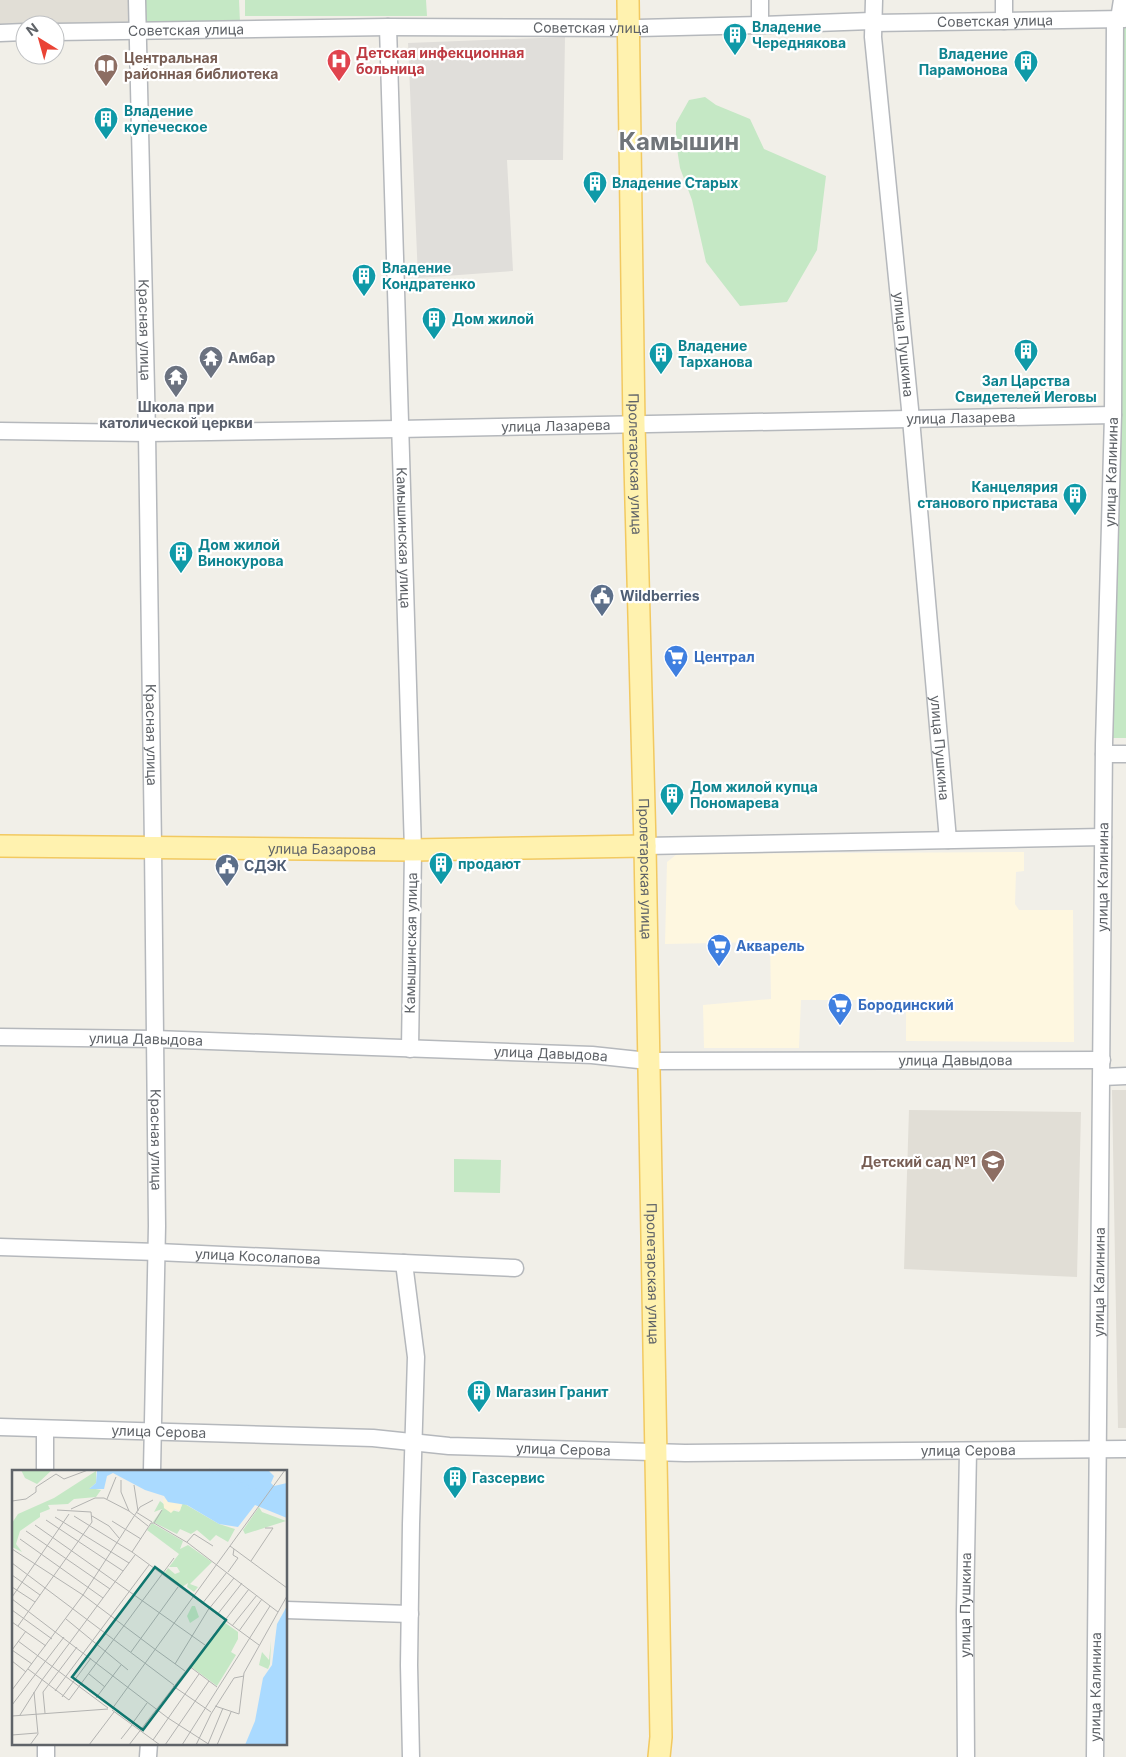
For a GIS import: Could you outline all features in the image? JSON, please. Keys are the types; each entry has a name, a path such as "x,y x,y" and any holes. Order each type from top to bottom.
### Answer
{"main road":[{"name":"Пролетарская улица","path":"628,0 634,425 645,846 660,1747 658,1745 649,1757"},
{"name":"улица Базарова","path":"0,846 413,850 645,846"}],"street":[{"name":"Красная улица","path":"136,0 147,433 153,847 157,1252 152,1470"},
{"path":"760,0 760,26"},
{"name":"улица Пушкина","path":"874,0 873,38 911,419 948,840"},
{"path":"1004,0 1004,21"},
{"name":"улица Калинина","path":"1095,1757 1103,837 1113,415 1115,20 1123,19 1122,0"},
{"name":"Советская улица","path":"65,32 388,27 629,28 760,26 871,21 873,23 1123,19"},
{"name":"Камышинская улица","path":"388,27 413,850 410,1049"},
{"path":"0,33 15,32"},
{"name":"улица Лазарева","path":"0,431 147,433 400,430 1113,415"},
{"path":"1104,754 1126,754"},
{"path":"645,846 1103,837"},
{"name":"улица Давыдова","path":"0,1037 155,1040 592,1055 648,1062 1102,1060"},
{"path":"1102,1077 1126,1076"},
{"name":"улица Косолапова","path":"0,1247 515,1268"},
{"path":"404,1263 416,1357 411,1524 411,1757"},
{"name":"улица Серова","path":"0,1427 373,1438 449,1446 654,1452 1126,1449"},
{"path":"45,1429 46,1470"},
{"name":"улица Пушкина","path":"966,1757 965,1612 968,1451"},
{"path":"288,1610 410,1614"},
{"path":"46,1744 46,1757"},
{"path":"148,1757 149,1744"}],"shaded area":[{"path":"0,0 130,0 132,23 65,25 65,15 15,15 15,26 0,26"},
{"path":"565,37 563,160 507,160 513,271 418,278 408,43"},
{"path":"1024,852 1024,871 1016,872 1015,904 1019,910 1073,910 1074,1042 906,1041 906,1000 801,1000 799,1048 704,1048 703,1005 771,999 770,942 665,944 667,862 677,854"},
{"path":"1112,1090 1126,1090 1126,1428 1118,1428"},
{"name":"Детский сад №1","path":"909,1110 1081,1112 1077,1277 904,1269"}],"green space":[{"path":"143,0 239,0 240,23 143,23"},
{"path":"245,0 426,0 427,16 245,16"},
{"path":"1124,28 1126,28 1126,738 1113,738"},
{"path":"705,97 716,105 750,119 764,149 826,176 817,250 787,302 740,306 706,262 692,200 680,168 676,142 676,123 689,100"},
{"path":"454,1159 501,1160 500,1193 454,1192"}],"place":[{"name":"Владение Череднякова","path":"735,56"},
{"name":"Детская инфекционная больница","path":"339,82"},
{"name":"Владение Парамонова","path":"1026,83"},
{"name":"Центральная районная библиотека","path":"106,87"},
{"name":"Владение купеческое","path":"106,140"},
{"name":"Владение Старых","path":"595,204"},
{"name":"Владение Кондратенко","path":"364,297"},
{"name":"Дом жилой","path":"434,340"},
{"name":"Зал Царства Свидетелей Иеговы","path":"1026,372"},
{"name":"Владение Тарханова","path":"661,375"},
{"name":"Амбар","path":"211,379"},
{"name":"Школа при католической церкви","path":"176,398"},
{"name":"Канцелярия станового пристава","path":"1075,516"},
{"name":"Дом жилой Винокурова","path":"181,574"},
{"name":"Wildberries","path":"602,617"},
{"name":"Централ","path":"676,678"},
{"name":"Дом жилой купца Пономарева","path":"672,816"},
{"name":"продают","path":"441,885"},
{"name":"СДЭК","path":"227,887"},
{"name":"Акварель","path":"719,967"},
{"name":"Бородинский","path":"840,1026"},
{"name":"Детский сад №1","path":"993,1183"},
{"name":"Магазин Гранит","path":"479,1413"},
{"name":"Газсервис","path":"455,1499"}],"district":[{"name":"Камышин","path":"679,142"}]}
